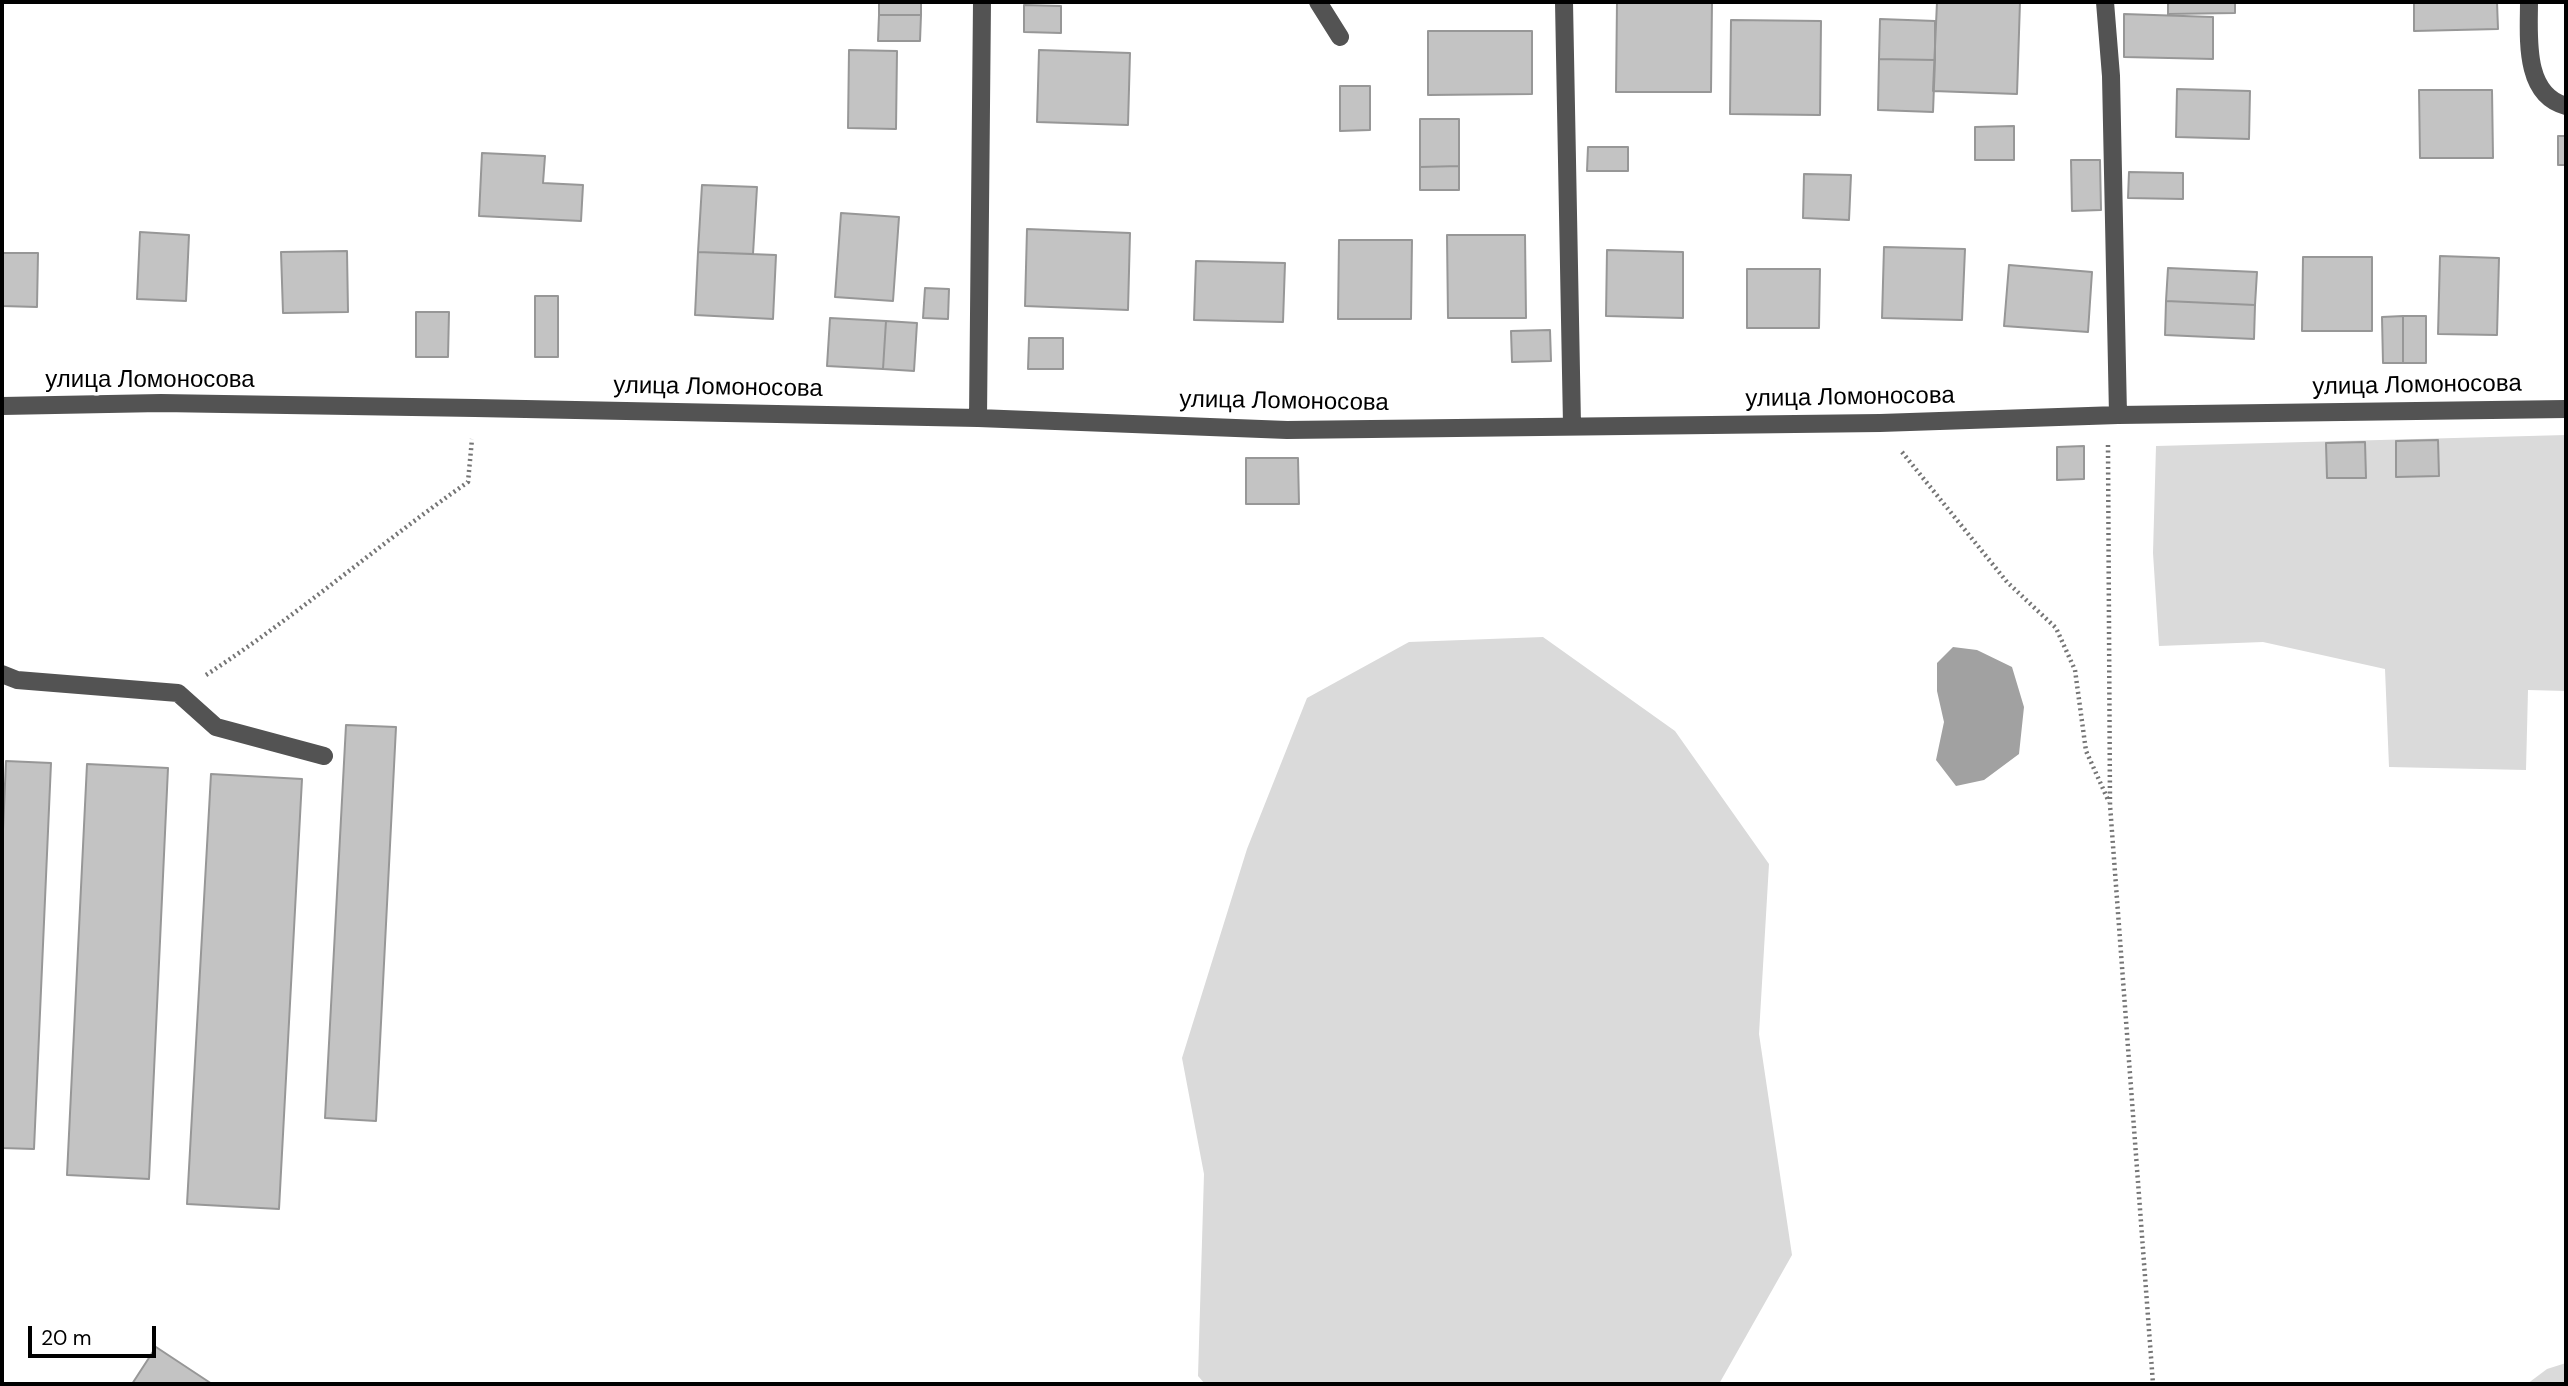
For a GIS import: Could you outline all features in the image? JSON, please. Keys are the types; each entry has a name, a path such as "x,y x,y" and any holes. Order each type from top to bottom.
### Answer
{"street":[{"path":"978,418 982,2"},
{"path":"1318,2 1340,37"},
{"path":"1564,2 1572,425"},
{"path":"2105,2 2111,76 2118,415"},
{"path":"2529,2 2530,54 2539,87 2558,104 2566,106"},
{"name":"улица Ломоносова","path":"2,406 161,403 475,408 978,418 1287,430 1880,423 2118,415 2566,409"},
{"path":"2,674 17,680 178,693 216,727 324,756"}],"path":[{"path":"178,693 255,643 375,548 468,482 475,408"},
{"path":"2118,415 2107,450 2110,805 2153,1384"},
{"path":"1880,423 1935,497 1998,571 2056,628 2074,670 2086,751 2110,805"}],"shaded area":[{"path":"2566,435 2566,691 2528,690 2526,770 2389,767 2385,669 2263,642 2159,646 2153,553 2156,446"},
{"path":"1543,637 1675,731 1769,864 1759,1034 1792,1255 1719,1384 1205,1384 1198,1376 1204,1174 1182,1058 1247,849 1307,698 1409,642"},
{"path":"1953,647 1977,650 2012,667 2024,707 2019,754 1984,780 1956,786 1936,760 1944,722 1937,691 1937,663"},
{"path":"2566,1363 2566,1384 2527,1384 2547,1369"}],"building":[{"path":"879,2 921,2 921,15 879,15"},
{"path":"1617,2 1712,2 1711,92 1616,92"},
{"path":"1937,2 2020,2 2017,94 1933,91"},
{"path":"2168,2 2235,2 2235,13 2168,14"},
{"path":"2414,2 2497,2 2498,29 2414,31"},
{"path":"1024,5 1061,6 1061,33 1024,32"},
{"path":"2124,14 2213,17 2213,59 2124,57"},
{"path":"879,15 921,15 920,41 878,41"},
{"path":"1880,19 1935,21 1935,60 1879,59"},
{"path":"1731,20 1821,21 1820,115 1730,114"},
{"path":"1428,31 1532,31 1532,94 1428,95"},
{"path":"849,50 897,51 896,129 848,128"},
{"path":"1039,50 1130,53 1128,125 1037,122"},
{"path":"1879,59 1935,60 1933,112 1878,110"},
{"path":"1340,86 1370,86 1370,130 1340,131"},
{"path":"2177,89 2250,91 2249,139 2176,137"},
{"path":"2419,90 2492,90 2493,158 2420,158"},
{"path":"1420,119 1459,119 1459,166 1420,167"},
{"path":"2014,126 2014,160 1975,160 1975,127"},
{"path":"2558,136 2566,136 2566,165 2558,165"},
{"path":"1588,147 1628,147 1628,171 1587,171"},
{"path":"482,153 545,156 543,183 583,185 581,221 479,216"},
{"path":"2071,160 2100,160 2101,210 2072,211"},
{"path":"1459,166 1459,190 1420,190 1420,167"},
{"path":"2129,172 2183,173 2183,199 2128,198"},
{"path":"1804,174 1851,175 1849,220 1803,218"},
{"path":"702,185 757,187 753,254 698,252"},
{"path":"841,213 899,217 893,301 835,297"},
{"path":"1027,229 1130,233 1128,310 1025,306"},
{"path":"140,232 189,235 186,301 137,299"},
{"path":"1447,235 1525,235 1526,318 1448,318"},
{"path":"1339,240 1412,240 1411,319 1338,319"},
{"path":"1884,247 1965,249 1962,320 1882,318"},
{"path":"1607,250 1683,252 1683,318 1606,316"},
{"path":"347,251 348,312 283,313 281,252"},
{"path":"698,252 776,255 773,319 695,315"},
{"path":"2,253 38,253 37,307 2,306"},
{"path":"2440,256 2499,258 2497,335 2438,334"},
{"path":"2303,257 2372,257 2372,331 2302,331"},
{"path":"1196,261 1285,263 1283,322 1194,320"},
{"path":"2009,265 2092,272 2088,332 2004,326"},
{"path":"2168,268 2257,272 2255,305 2166,301"},
{"path":"1747,269 1820,269 1819,328 1747,328"},
{"path":"925,288 949,289 948,319 923,318"},
{"path":"535,296 558,296 558,357 535,357"},
{"path":"2166,301 2255,305 2254,339 2165,335"},
{"path":"416,312 449,312 448,357 416,357"},
{"path":"2403,316 2426,316 2426,363 2403,363"},
{"path":"2403,316 2403,363 2383,363 2382,317"},
{"path":"830,318 886,321 883,369 827,366"},
{"path":"886,321 917,323 914,371 883,369"},
{"path":"1550,330 1551,361 1512,362 1511,331"},
{"path":"1029,338 1063,338 1063,369 1028,369"},
{"path":"2438,440 2439,476 2396,477 2396,441"},
{"path":"2365,442 2366,478 2327,478 2326,443"},
{"path":"2084,446 2084,479 2057,480 2057,447"},
{"path":"1246,458 1298,458 1299,504 1246,504"},
{"path":"346,725 396,727 376,1121 325,1118"},
{"path":"6,761 51,763 34,1149 2,1148 2,853"},
{"path":"87,764 168,768 149,1179 67,1175"},
{"path":"211,774 302,779 279,1209 187,1204"},
{"path":"156,1347 212,1384 132,1384"}]}
